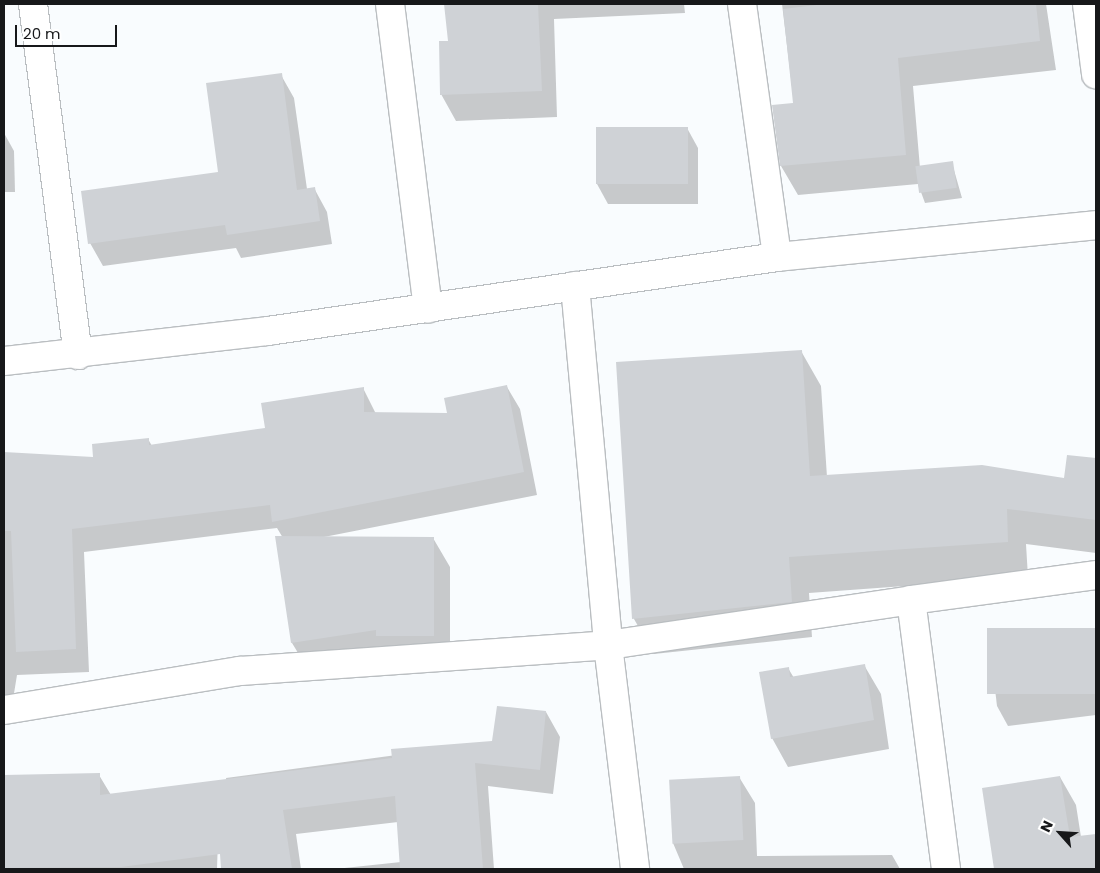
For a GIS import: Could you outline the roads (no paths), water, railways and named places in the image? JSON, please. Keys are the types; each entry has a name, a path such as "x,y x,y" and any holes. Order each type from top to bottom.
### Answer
{"street":[{"path":"33,4 78,355"},
{"path":"390,4 428,309"},
{"path":"742,4 777,257"},
{"path":"1087,4 1096,74"},
{"path":"4,361 78,355 428,309 777,257 1096,225"},
{"path":"576,286 608,645 635,869"},
{"path":"4,710 240,671 608,645 1096,574"},
{"path":"911,600 946,869"}]}
